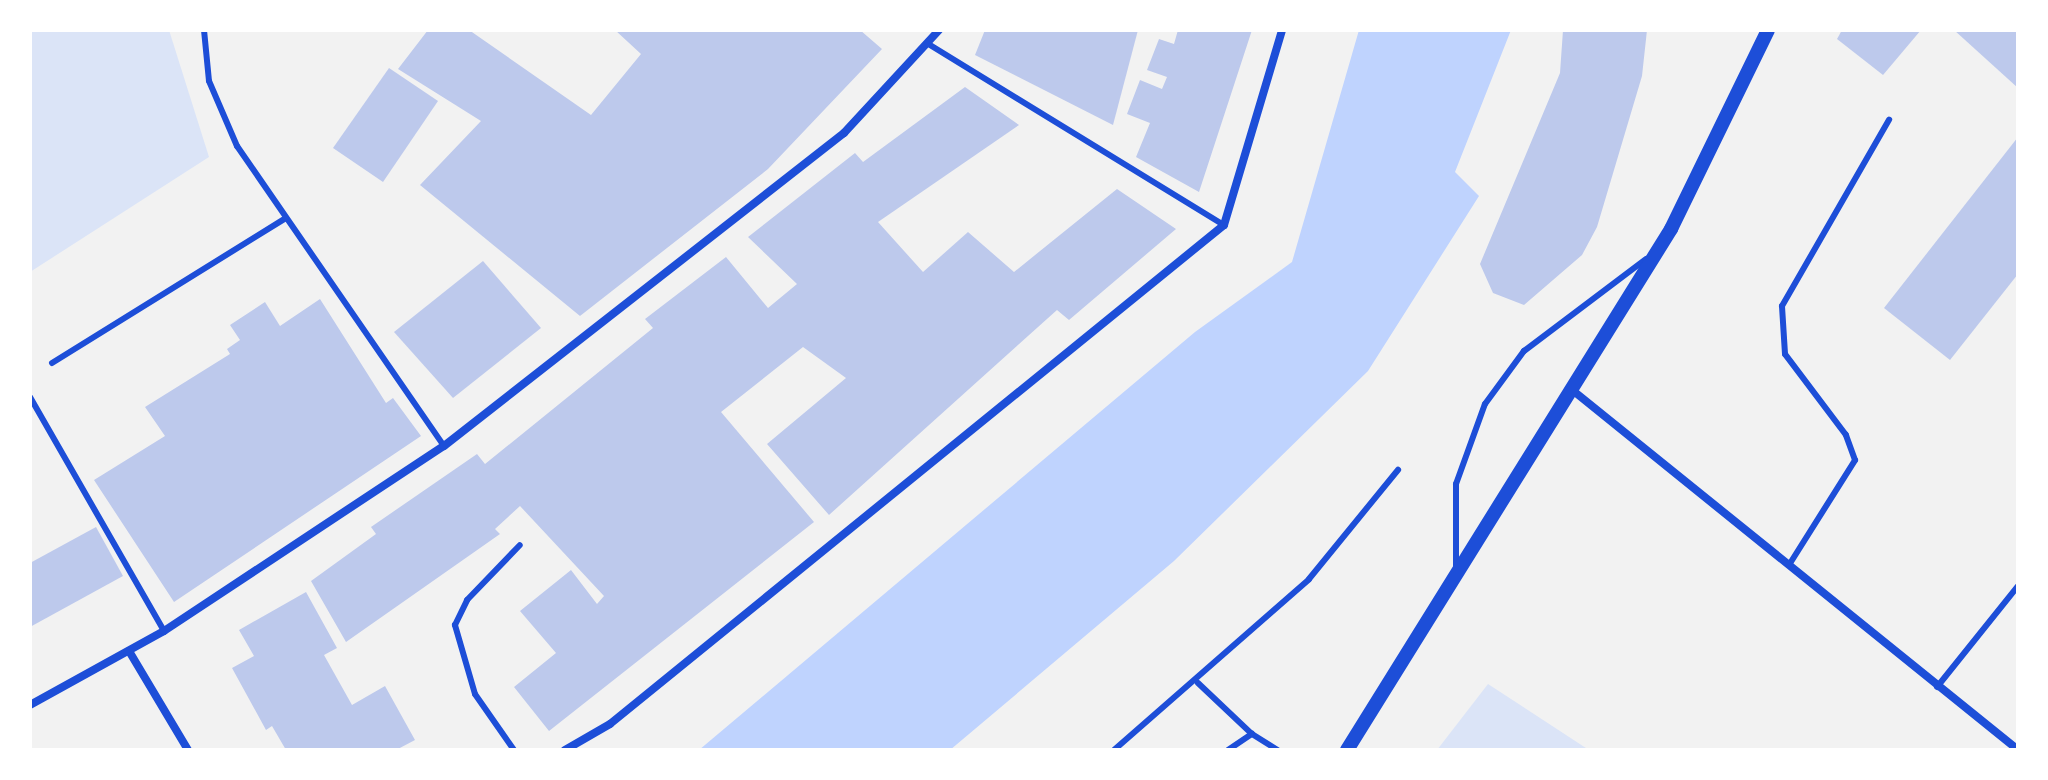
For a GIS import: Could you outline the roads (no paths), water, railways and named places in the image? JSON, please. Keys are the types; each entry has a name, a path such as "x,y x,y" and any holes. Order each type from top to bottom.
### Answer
{"street":[{"path":"30,705 164,631 444,446 844,133 930,45 939,30"},
{"path":"565,750 610,724 1224,225 1282,30"},
{"path":"1347,750 1659,249 1768,30"},
{"path":"1571,389 2018,750"},
{"path":"129,651 188,750"}],"lane":[{"path":"204,30 209,81 237,146 444,446"},
{"path":"930,45 1224,225"},
{"path":"1789,565 1855,460 1846,435 1785,354 1782,306 1889,120"},
{"path":"52,363 286,218"},
{"path":"1456,576 1456,484 1485,404 1524,351 1659,249"},
{"path":"30,397 164,631"},
{"path":"1114,750 1198,683 1309,579 1398,470"},
{"path":"514,750 475,694 455,625 467,600 520,545"},
{"path":"1937,687 2018,586"},
{"path":"1198,683 1252,734 1278,750"},
{"path":"1228,750 1252,734"}],"water":[{"path":"1359,30 1511,30 1455,172 1479,196 1368,371 1174,561 950,750 699,750 1195,332 1292,262"}]}
